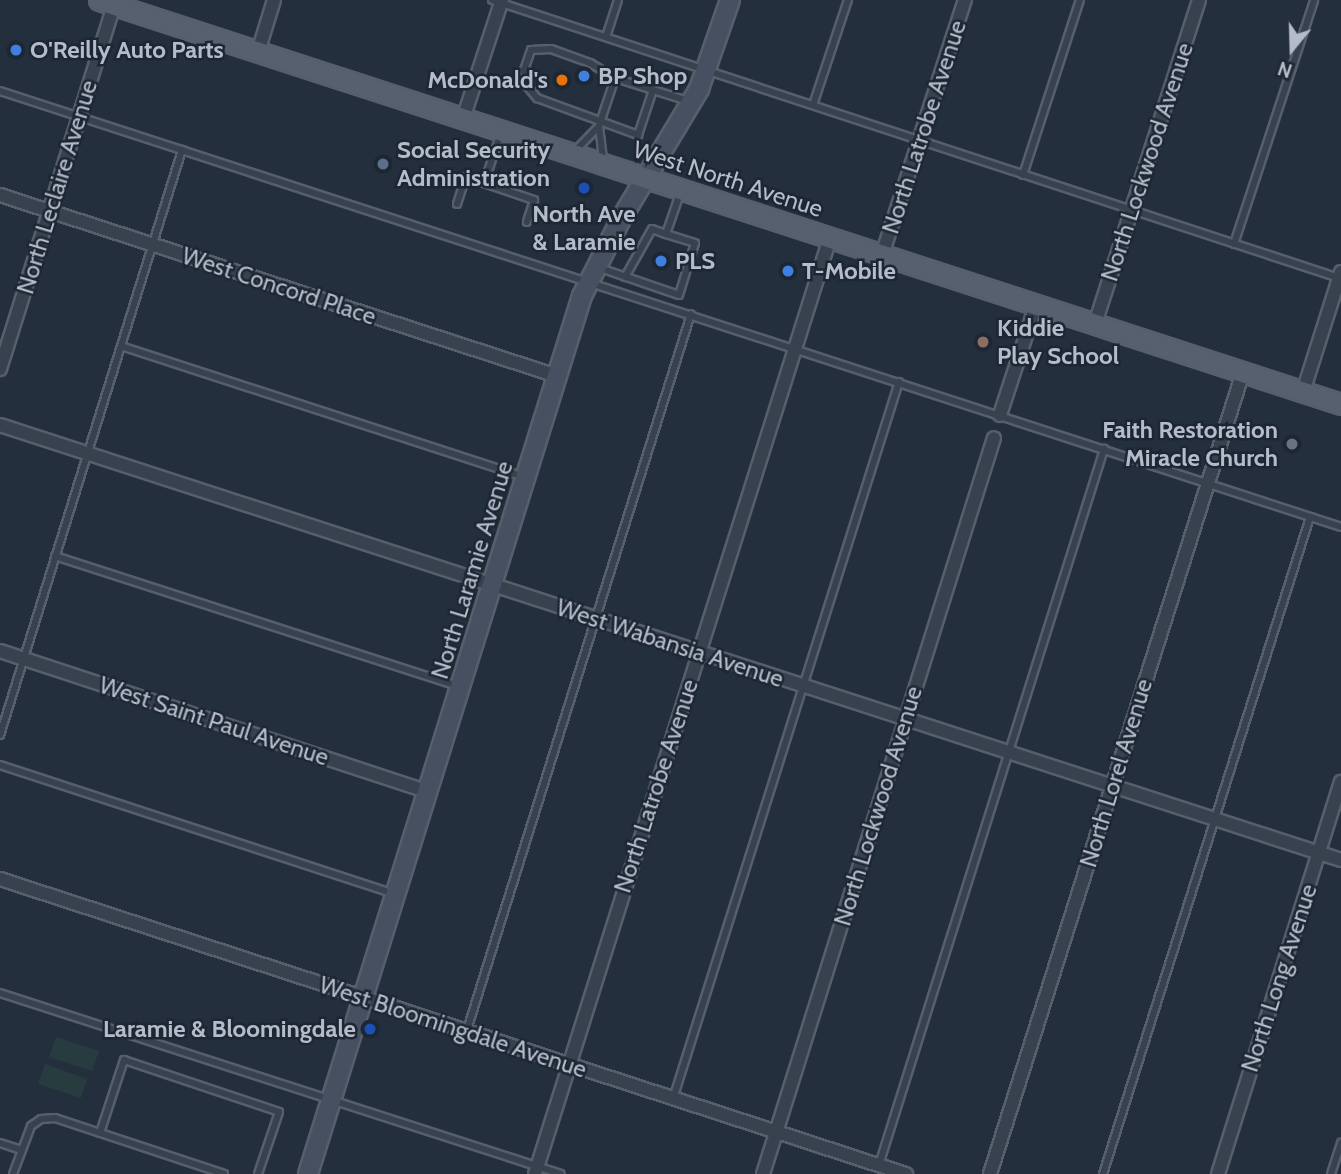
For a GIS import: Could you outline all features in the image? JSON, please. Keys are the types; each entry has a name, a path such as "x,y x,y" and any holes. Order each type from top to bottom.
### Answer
{"main road":[{"name":"West North Avenue","path":"107,2 1341,404"}],"street":[{"path":"258,52 274,0"},
{"name":"North Laramie Avenue","path":"308,1174 592,273 645,177 692,102 730,0"},
{"name":"North Latrobe Avenue","path":"882,255 965,0"},
{"name":"North Lockwood Avenue","path":"1095,324 1199,0"},
{"path":"463,119 499,1"},
{"name":"North Leclaire Avenue","path":"0,369 79,117 107,2"},
{"name":"West Concord Place","path":"0,195 558,376"},
{"name":"North Latrobe Avenue","path":"536,1170 830,238"},
{"path":"1303,392 1340,276"},
{"path":"1000,415 1036,305"},
{"name":"North Lorel Avenue","path":"990,1174 1243,372"},
{"name":"West Wabansia Avenue","path":"0,425 1341,860"},
{"name":"North Lockwood Avenue","path":"763,1174 994,438"},
{"name":"West Saint Paul Avenue","path":"0,651 428,792"},
{"name":"North Long Avenue","path":"1218,1174 1341,782"},
{"name":"West Bloomingdale Avenue","path":"0,879 906,1174"}],"lane":[{"path":"606,37 618,0"},
{"path":"813,106 848,0"},
{"path":"1023,174 1080,0"},
{"path":"1234,244 1314,0"},
{"path":"499,1 919,141 1340,276"},
{"path":"653,90 638,135 599,125 537,98 524,76 529,54 535,47 551,49 590,62 615,78 692,102"},
{"path":"572,154 599,125 615,78"},
{"path":"0,91 182,150 592,273 691,314 1341,527"},
{"path":"599,125 603,164"},
{"path":"484,183 501,131"},
{"path":"0,735 182,150"},
{"path":"457,204 466,177 534,200 527,222"},
{"path":"666,234 681,190"},
{"path":"592,273 625,277 679,295 695,243 652,229 625,277"},
{"path":"466,1032 691,314"},
{"path":"121,346 526,478"},
{"path":"673,1098 899,382"},
{"path":"879,1165 1104,449"},
{"path":"1104,1174 1310,517"},
{"path":"55,556 461,687"},
{"path":"0,765 396,894"},
{"path":"0,993 331,1100 536,1170 561,1174"},
{"path":"100,1133 124,1060 279,1112 258,1174"},
{"path":"13,1174 31,1126 41,1119 55,1118 224,1174"},
{"path":"0,1143 21,1150"},
{"path":"1331,1174 1341,1143"}],"green space":[{"path":"56,1037 99,1051 92,1071 49,1057"},
{"path":"45,1064 87,1079 81,1098 38,1084"}],"place":[{"name":"O'Reilly Auto Parts","path":"16,50"},
{"name":"BP Shop","path":"584,76"},
{"name":"McDonald's","path":"562,80"},
{"name":"Social Security Administration","path":"383,164"},
{"name":"North Ave & Laramie","path":"584,188"},
{"name":"PLS","path":"661,261"},
{"name":"T-Mobile","path":"788,271"},
{"name":"Kiddie Play School","path":"983,342"},
{"name":"Faith Restoration Miracle Church","path":"1292,444"},
{"name":"Laramie & Bloomingdale","path":"370,1029"}]}
